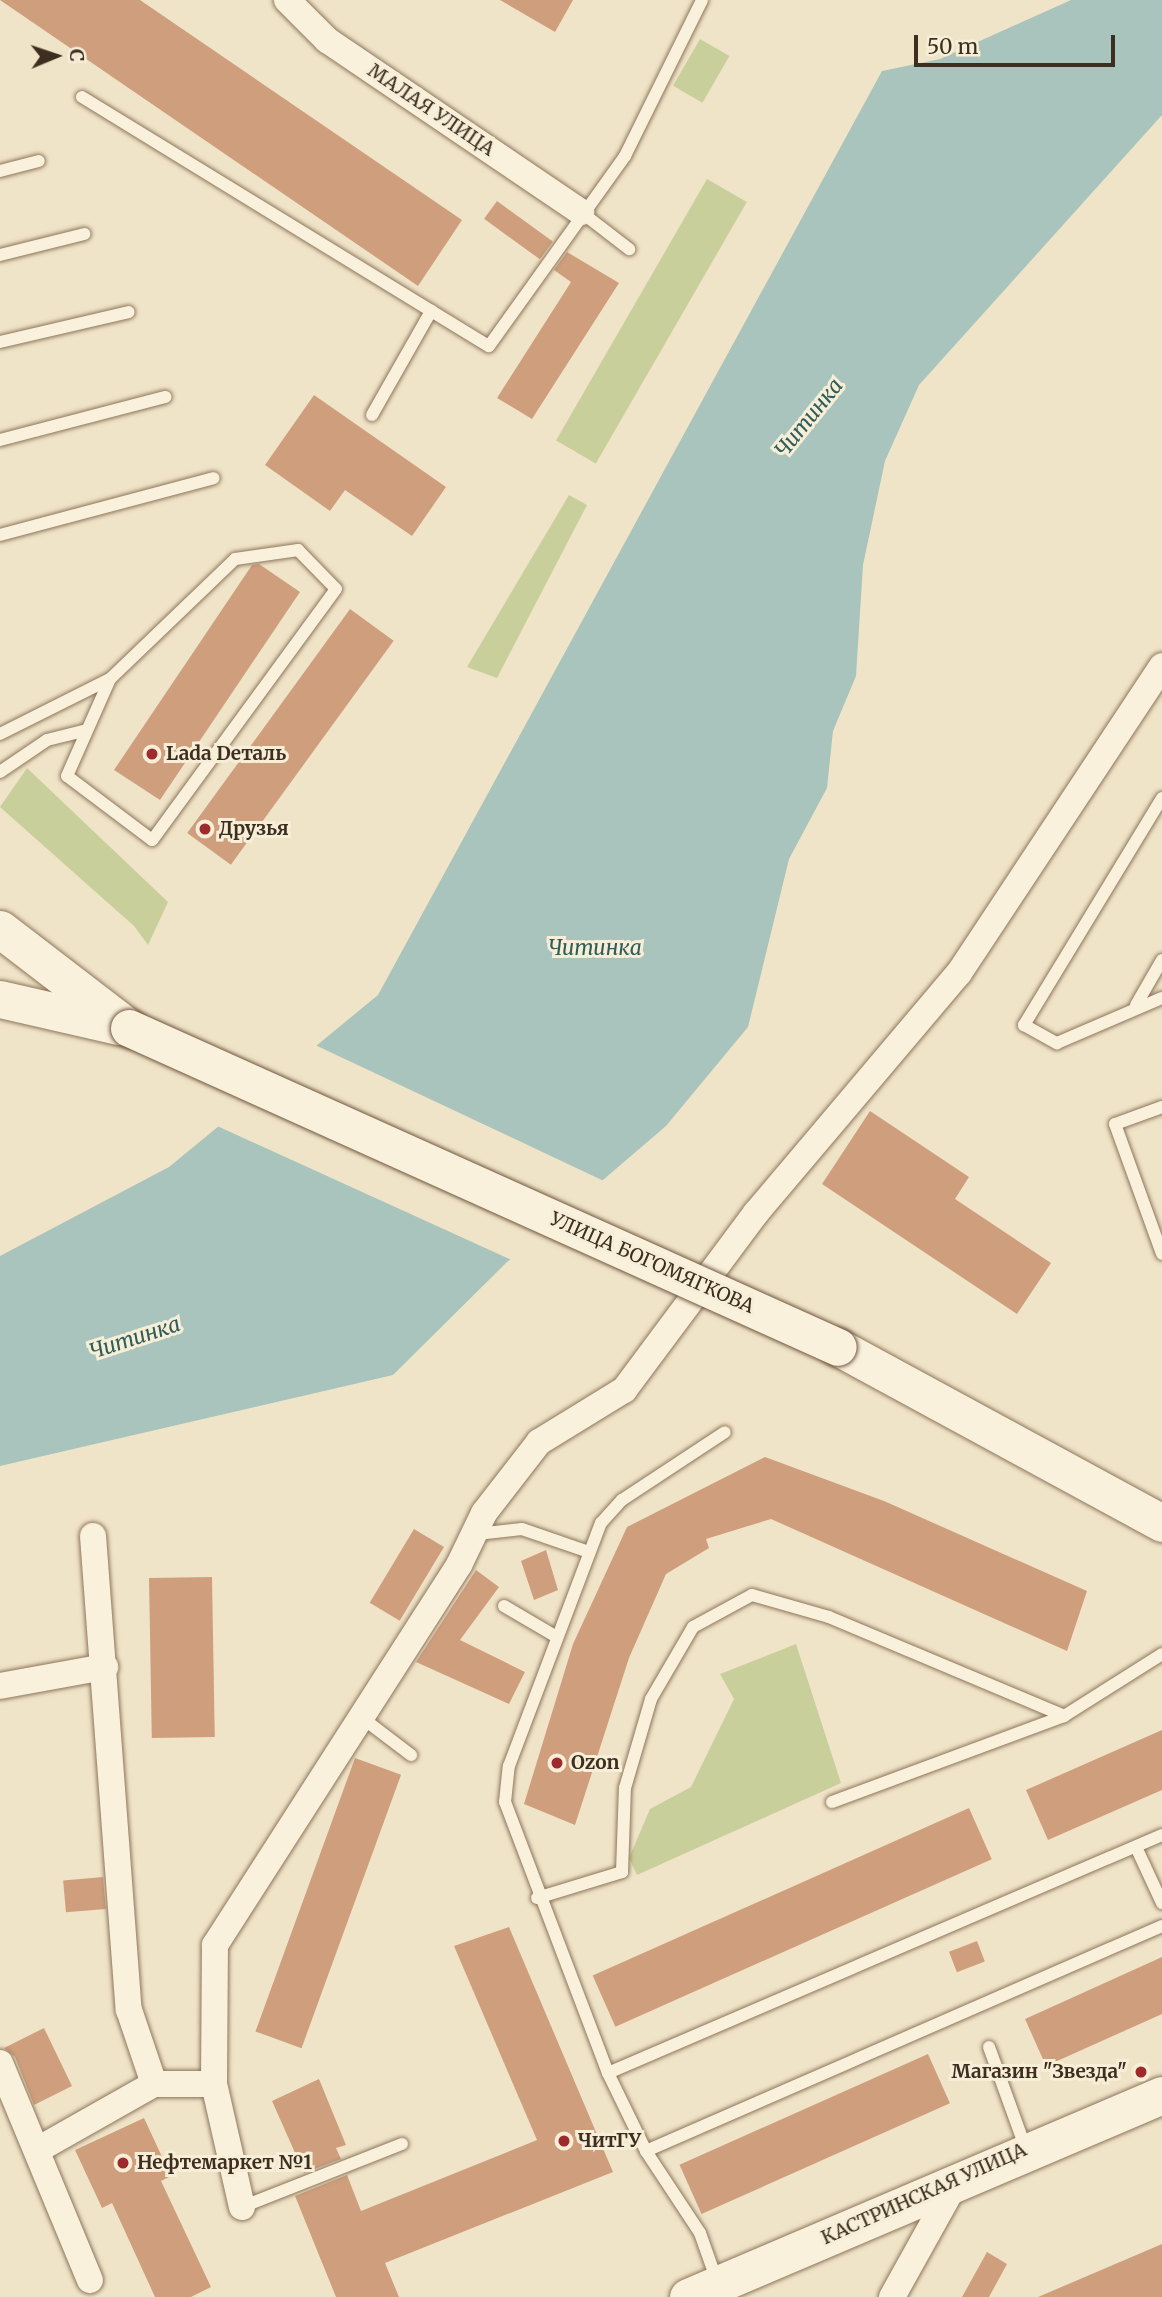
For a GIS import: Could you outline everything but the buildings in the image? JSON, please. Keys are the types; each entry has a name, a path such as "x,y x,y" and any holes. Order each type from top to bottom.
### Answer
{"main road":[{"path":"0,929 129,1028"},
{"path":"0,999 129,1028"},
{"name":"УЛИЦА БОГОМЯГКОВА","path":"129,1028 838,1347 1162,1523"},
{"name":"КАСТРИНСКАЯ УЛИЦА","path":"703,2291 1026,2149 1162,2095"}],"street":[{"name":"МАЛАЯ УЛИЦА","path":"287,0 327,40 581,212"},
{"path":"242,2207 214,2084 215,1945 361,1717 473,1535 539,1442 624,1390 756,1213 959,973 1162,666"},
{"path":"93,1536 129,2010 154,2084"},
{"path":"0,1686 105,1667"},
{"path":"0,2063 39,2149 90,2280"},
{"path":"39,2149 154,2084 214,2084"},
{"path":"892,2297 957,2180"}],"lane":[{"path":"82,97 489,345 581,212 625,156 702,0"},
{"path":"0,171 39,161"},
{"path":"581,212 629,250"},
{"path":"0,255 84,234"},
{"path":"372,415 431,311"},
{"path":"0,342 128,312"},
{"path":"0,440 165,397"},
{"path":"0,535 214,478"},
{"path":"0,734 110,678 235,559 298,550 336,589 152,840 67,776 110,678"},
{"path":"0,772 47,740 88,730"},
{"path":"1162,798 1024,1025 1057,1043 1136,1005 1162,998"},
{"path":"1136,1005 1162,960"},
{"path":"1162,1107 1115,1125 1162,1254"},
{"path":"703,2291 700,2233 646,2151 608,2073 537,1898 505,1801 509,1766 586,1550 622,1500 725,1432"},
{"path":"473,1535 522,1529 586,1550"},
{"path":"537,1898 622,1872 625,1788 651,1699 694,1627 752,1595 829,1617 1064,1716"},
{"path":"504,1605 555,1636"},
{"path":"832,1802 1064,1716 1162,1654"},
{"path":"361,1717 411,1755"},
{"path":"608,2073 1162,1835"},
{"path":"1136,1846 1162,1903"},
{"path":"646,2151 1162,1926"},
{"path":"989,2047 1026,2149"},
{"path":"242,2207 402,2144"}],"green space":[{"path":"700,39 729,56 702,103 673,86"},
{"path":"707,179 747,202 596,464 556,441"},
{"path":"569,495 587,505 497,678 467,667"},
{"path":"27,768 168,902 148,945 134,926 0,807"},
{"path":"796,1644 841,1783 637,1875 629,1858 650,1809 691,1787 734,1699 720,1674"}],"water":[{"name":"Читинка","path":"1071,0 1162,0 1162,115 919,385 885,461 863,565 856,676 833,731 827,788 789,859 748,1027 666,1126 507,1262 393,1375 0,1466 0,1256 169,1167 378,995 882,71 940,59"}],"pier":[{"path":"313,1044 606,1182 514,1261 215,1125"}],"place":[{"name":"Lada Dеталь","path":"152,754"},
{"name":"Друзья","path":"205,829"},
{"name":"Ozon","path":"557,1763"},
{"name":"Магазин \"Звезда\"","path":"1141,2072"},
{"name":"ЧитГУ","path":"564,2141"},
{"name":"Нефтемаркет №1","path":"123,2163"}]}
